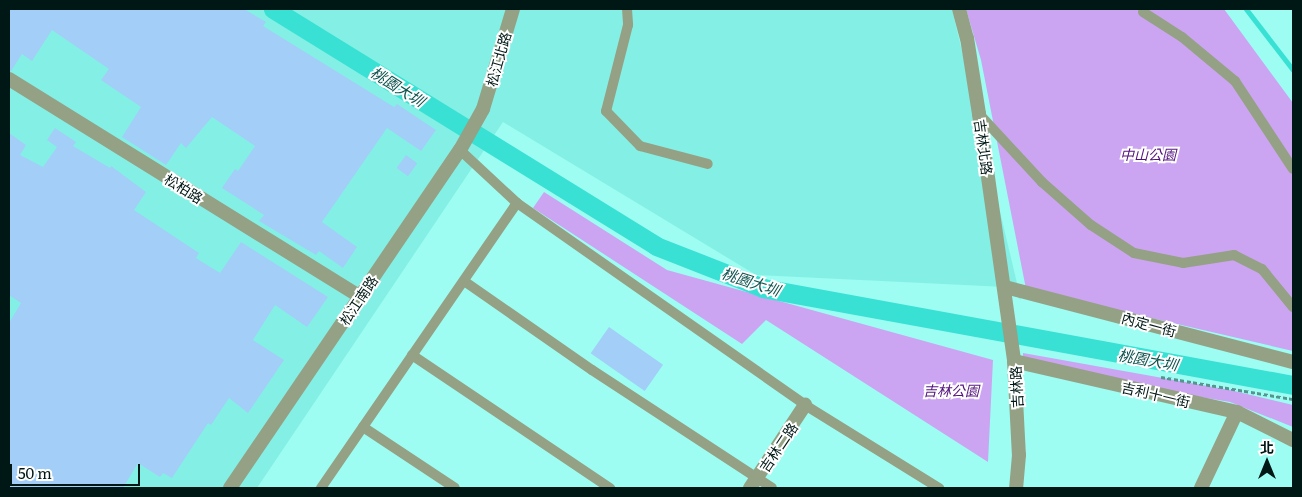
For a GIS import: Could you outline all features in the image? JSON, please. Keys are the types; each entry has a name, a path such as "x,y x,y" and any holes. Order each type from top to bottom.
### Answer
{"street":[{"name":"松江北路","path":"483,109 513,9"},
{"name":"吉林北路","path":"959,9 967,38 1005,287"},
{"name":"松柏路","path":"9,80 360,298"},
{"name":"松江南路","path":"230,488 463,146 483,109"},
{"name":"吉林路","path":"1005,287 1014,361 1019,455 1016,488"},
{"name":"內定一街","path":"1005,287 1293,362"},
{"name":"吉利十一街","path":"1014,361 1237,412 1293,440"},
{"name":"吉林二路","path":"753,483 805,405"},
{"path":"1200,488 1237,412"}],"lane":[{"path":"628,9 628,25 606,111 640,146 708,164"},
{"path":"1143,12 1182,37 1235,80 1293,169"},
{"path":"979,114 1042,182 1091,225 1134,253 1183,263 1234,255 1262,269 1293,307"},
{"path":"463,146 516,203 805,405 939,488"},
{"path":"321,488 516,203"},
{"path":"464,281 753,483 772,488"},
{"path":"412,355 610,488"},
{"path":"363,427 455,488"}],"shaded area":[{"path":"9,9 952,9 1021,300 1005,287 756,275 503,122 257,488 9,488"}],"green space":[{"name":"中山公園","path":"966,9 1224,9 1293,103 1293,351 1026,289 981,60"},
{"name":"吉林公園","path":"544,192 667,270 993,360 988,462 766,320 742,344 533,208"},
{"path":"1023,353 1230,390 1293,405 1293,427 1230,402 1023,367"}],"building":[{"path":"9,9 244,9 266,22 263,26 394,107 397,104 436,130 421,151 387,128 322,222 357,247 343,268 319,251 316,255 259,221 264,215 222,188 235,169 238,171 255,146 212,117 186,148 181,143 166,165 122,137 141,107 101,80 109,69 52,30 32,61 22,54 11,71 9,70"},
{"path":"55,128 76,142 73,146 110,168 111,166 146,192 134,210 199,253 196,258 220,273 241,242 328,297 307,327 275,305 253,340 284,360 248,413 229,398 211,425 208,423 172,478 163,473 160,477 138,463 123,488 9,488 9,323 21,303 9,295 9,133 26,145 20,155 43,167 57,147 47,140"},
{"path":"406,155 417,163 408,176 397,168"},
{"path":"609,327 663,365 645,391 591,353"}],"waterway":[{"name":"桃園大圳","path":"273,9 656,246 763,288 1293,385"},
{"path":"1246,9 1293,70"}]}
